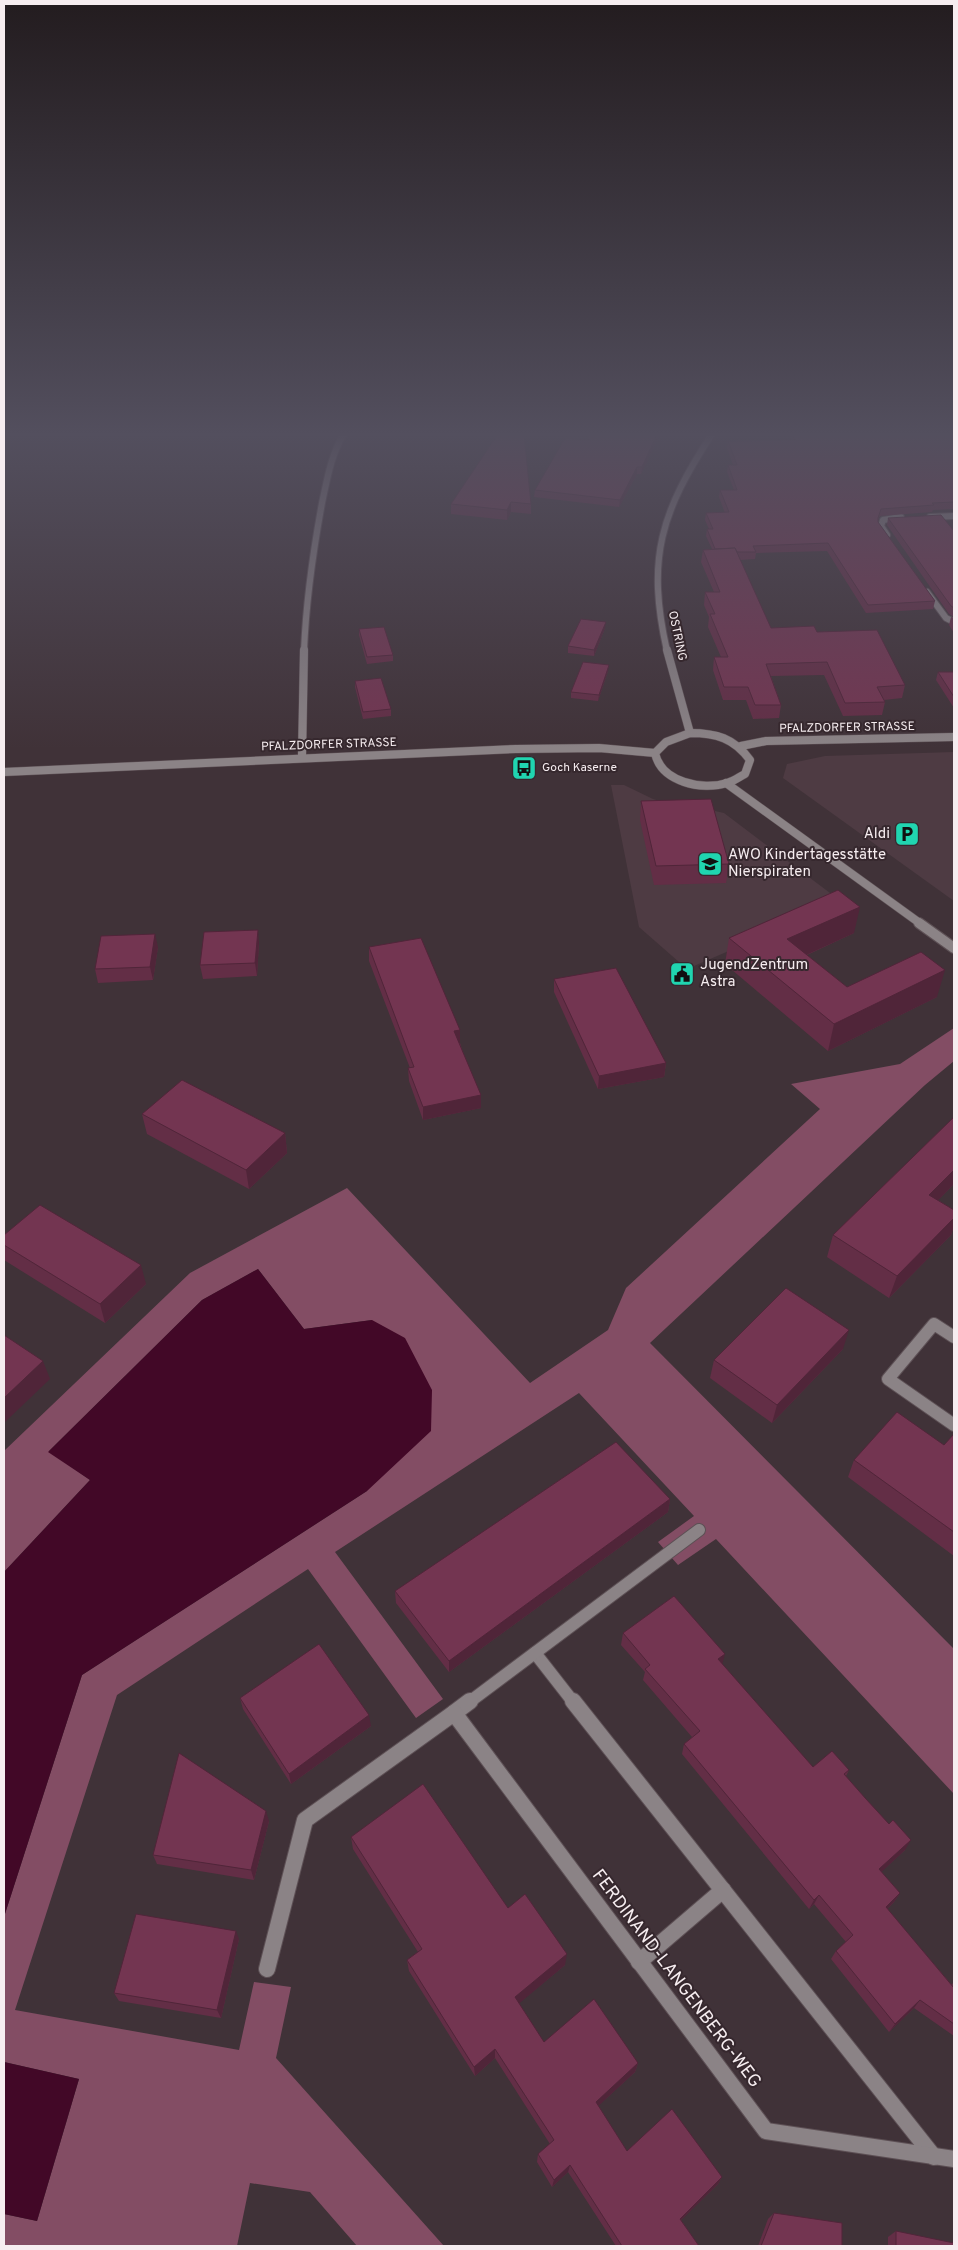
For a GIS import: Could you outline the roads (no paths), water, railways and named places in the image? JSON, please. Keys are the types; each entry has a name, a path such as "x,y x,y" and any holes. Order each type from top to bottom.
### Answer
{"street":[{"path":"302,756 307,600 317,539"},
{"name":"OSTRING","path":"663,539 658,560 656,594 662,636 690,733"},
{"path":"924,588 946,618 954,622"},
{"path":"690,733 709,734 727,738 741,746 750,760 745,774 726,783 707,785 686,783 669,776 658,766 655,753 660,744 671,738 690,733"},
{"name":"PFALZDORFER STRASSE","path":"741,746 766,741 954,737"},
{"name":"PFALZDORFER STRASSE","path":"4,772 302,756 548,748 623,748 655,753"},
{"path":"726,783 954,948"},
{"path":"954,1338 934,1324 888,1379 954,1425"},
{"path":"268,1969 305,1820 454,1713 698,1530"},
{"path":"535,1653 934,2157"},
{"name":"FERDINAND-LANGENBERG-WEG","path":"454,1713 766,2131 954,2159"},
{"path":"639,1962 723,1890"}],"place":[{"name":"Goch Kaserne","path":"524,768"},
{"name":"Aldi","path":"907,834"},
{"name":"AWO Kindertagesstätte Nierspiraten","path":"710,864"},
{"name":"JugendZentrum Astra","path":"682,974"}]}
